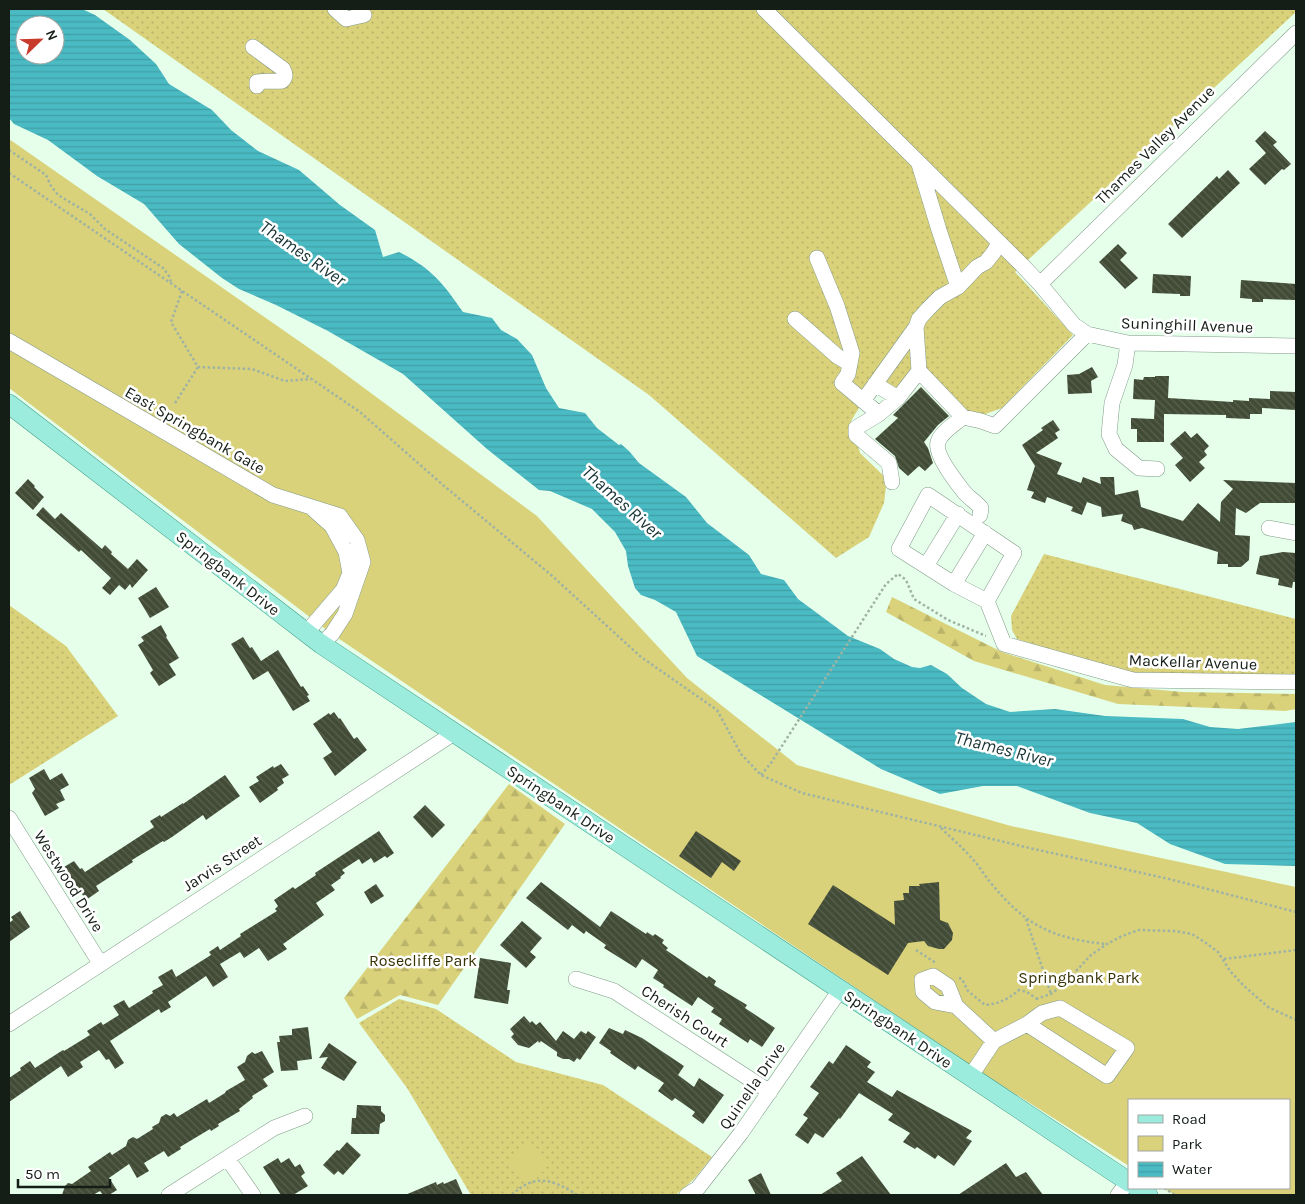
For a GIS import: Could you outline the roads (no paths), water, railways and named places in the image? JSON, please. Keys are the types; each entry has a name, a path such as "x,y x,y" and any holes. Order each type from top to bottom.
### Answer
{"main road":[{"name":"Springbank Drive","path":"9,404 313,638 1128,1182"}],"street":[{"path":"335,9 346,19 364,15"},
{"name":"Suninghill Avenue","path":"764,9 999,242 1040,284 1074,325 1087,334 1128,343 1296,346"},
{"name":"Thames Valley Avenue","path":"1040,284 1296,33"},
{"path":"253,47 286,73 282,82 260,80 257,82 258,86"},
{"path":"918,162 938,230 958,287"},
{"path":"863,401 916,327 919,319 940,297 958,287 977,267 986,262 999,242"},
{"path":"816,258 844,327 852,353 848,374 842,383 879,414"},
{"path":"795,319 837,356 850,364"},
{"path":"916,327 919,371 963,418 996,426 1087,334"},
{"name":"East Springbank Gate","path":"9,342 273,495 340,516 357,540 363,562 345,614 332,634 313,638"},
{"path":"1128,343 1125,365 1112,403 1109,434 1116,450 1139,468 1157,469"},
{"path":"892,482 889,463 856,435 856,428 879,414 898,398 919,371"},
{"path":"875,384 898,398"},
{"path":"963,418 949,428 938,441 938,449 943,461 964,493 980,508 980,515"},
{"path":"928,495 985,533 1014,553 987,601 954,584 899,549 928,495"},
{"path":"926,566 958,514"},
{"path":"1269,528 1296,533"},
{"path":"954,584 985,533"},
{"name":"MacKellar Avenue","path":"987,601 1004,644 1133,680 1296,682"},
{"name":"Jarvis Street","path":"9,1024 454,733"},
{"name":"Westwood Drive","path":"9,818 100,963"},
{"name":"Cherish Court","path":"576,979 614,991 770,1092"},
{"name":"Quinella Drive","path":"686,1195 698,1188 742,1133 840,990"},
{"path":"956,1006 994,1041"},
{"path":"970,1077 994,1041 1045,1012 1060,1008 1127,1048 1107,1076 1026,1024"},
{"path":"169,1195 274,1128 305,1116"},
{"path":"227,1158 253,1195"},
{"path":"1118,1195 1128,1182"}],"water":[{"name":"Thames River","path":"9,9 82,9 95,15 130,40 156,64 169,84 212,110 231,130 258,151 299,170 340,205 375,230 383,257 399,252 410,258 436,277 463,312 492,318 501,330 517,339 532,355 546,388 559,408 585,413 597,428 619,445 621,444 639,463 686,497 707,523 749,555 761,574 784,580 798,599 848,636 880,649 894,659 912,667 920,668 931,665 947,674 962,688 986,704 1010,712 1055,709 1105,716 1183,719 1210,727 1238,729 1296,722 1296,866 1225,864 1170,844 1137,823 1090,813 1017,786 983,786 940,794 881,769 697,656 676,612 655,600 641,595 635,588 628,566 626,551 615,532 592,509 550,491 539,490 487,449 403,374 328,331 239,289 179,244 144,204 97,176 48,140 14,124 9,118"}],"park label":[{"name":"Rosecliffe Park","path":"423,960"},
{"name":"Springbank Park","path":"1079,977"}]}
